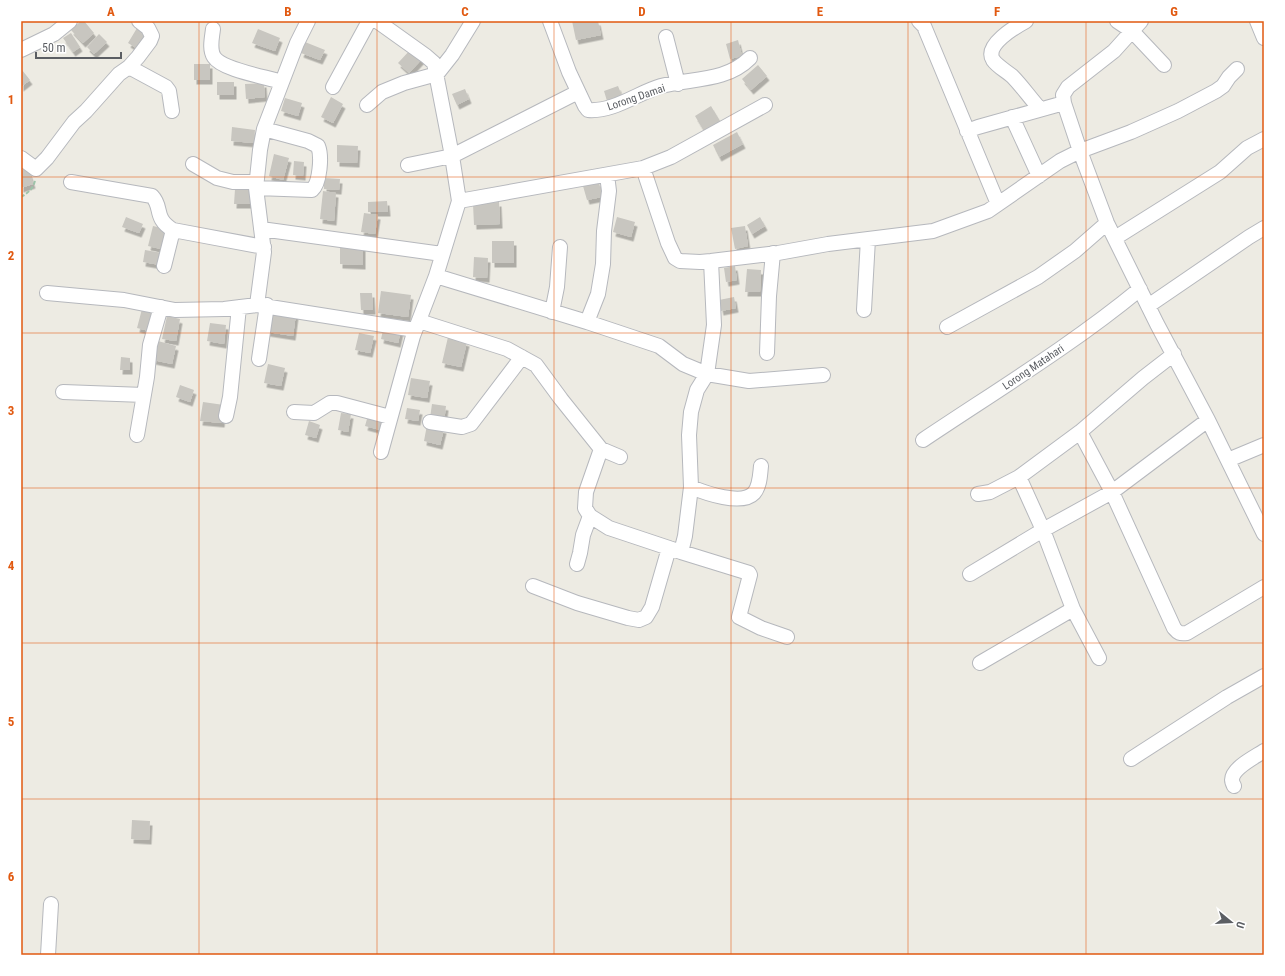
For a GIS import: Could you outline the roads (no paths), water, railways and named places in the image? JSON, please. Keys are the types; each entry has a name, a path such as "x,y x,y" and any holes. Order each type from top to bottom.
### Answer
{"street":[{"path":"21,50 54,34 70,21"},
{"path":"21,158 36,169 47,158 74,122 86,112 119,74 129,67 138,57 152,36 148,28 139,21"},
{"path":"259,359 264,247 256,185 260,150 264,129 297,43 308,21"},
{"path":"333,87 369,21"},
{"path":"377,21 434,63 459,201 436,276 417,326 381,452"},
{"path":"367,105 382,92 404,83 437,74 452,55 473,21"},
{"name":"Lorong Damai","path":"550,21 578,92 587,109 592,110 608,108 661,86 721,75 742,66 750,58"},
{"path":"919,21 924,26 998,204"},
{"path":"1026,21 1016,26 995,44 991,53 994,62 1012,77 1040,109"},
{"path":"1117,21 1132,31 1164,65"},
{"path":"1142,21 1114,51 1068,87 1063,95 1064,103 1080,151 1108,223 1148,306 1208,420 1264,534"},
{"path":"1257,21 1264,38"},
{"path":"213,29 211,46 214,58 224,65 282,82"},
{"path":"666,37 678,84"},
{"path":"129,67 166,87 169,91 172,110"},
{"path":"643,168 668,244 675,258 686,262 711,261 933,231 988,211 1060,161 1080,151 1130,132 1178,111 1216,91 1238,69"},
{"path":"408,166 452,156 578,92"},
{"path":"967,131 978,126 1064,103"},
{"path":"459,201 607,175 613,172 643,168 671,157 765,105"},
{"path":"1012,117 1039,176"},
{"path":"193,164 217,178 233,182 312,190 316,187 320,152 318,146 308,141 264,129"},
{"path":"1115,238 1119,237 1220,172 1247,148 1264,139"},
{"path":"587,322 598,294 603,264 604,231 609,191 607,175"},
{"path":"71,182 152,196 156,200 160,218 163,223 173,230 264,247"},
{"path":"947,327 1038,277 1075,251 1108,223"},
{"path":"1148,306 1264,228"},
{"path":"261,229 442,254"},
{"path":"164,266 173,230"},
{"path":"864,310 868,239"},
{"path":"552,312 557,287 560,246"},
{"path":"767,353 772,253"},
{"path":"533,586 585,605 628,618 640,620 646,618 652,607 675,550 685,536 691,488 689,436 691,412 697,390 707,374 714,325 711,261"},
{"path":"436,276 587,322 659,346 684,364 707,374 749,381 823,375"},
{"name":"Lorong Matahari","path":"923,440 1106,317 1140,289"},
{"path":"47,293 124,300 175,310 224,310 262,305 417,326 507,349 536,365 561,399 602,449 620,458"},
{"path":"137,435 144,395 150,345 161,307"},
{"path":"226,416 230,397 239,307"},
{"path":"978,494 990,492 1019,477 1080,432 1143,378 1174,354"},
{"path":"430,422 462,427 471,424 522,357"},
{"path":"63,392 144,395"},
{"path":"294,412 314,413 330,403 337,403 390,417"},
{"path":"970,574 1043,530 1112,492 1208,420"},
{"path":"1080,432 1112,492 1174,628 1178,633 1187,633 1264,587"},
{"path":"1228,460 1264,445"},
{"path":"602,449 586,492 585,508 590,516 609,528 749,573 750,575 739,617 761,628 787,637"},
{"path":"691,488 706,494 731,498 746,498 755,492 759,483 761,466"},
{"path":"1019,477 1043,530 1073,609 1099,658"},
{"path":"577,564 583,535 590,516"},
{"path":"980,663 1073,609"},
{"path":"1131,759 1227,697 1264,676"},
{"path":"1234,786 1232,779 1234,773 1242,765 1261,757"},
{"path":"48,955 51,904"}]}
